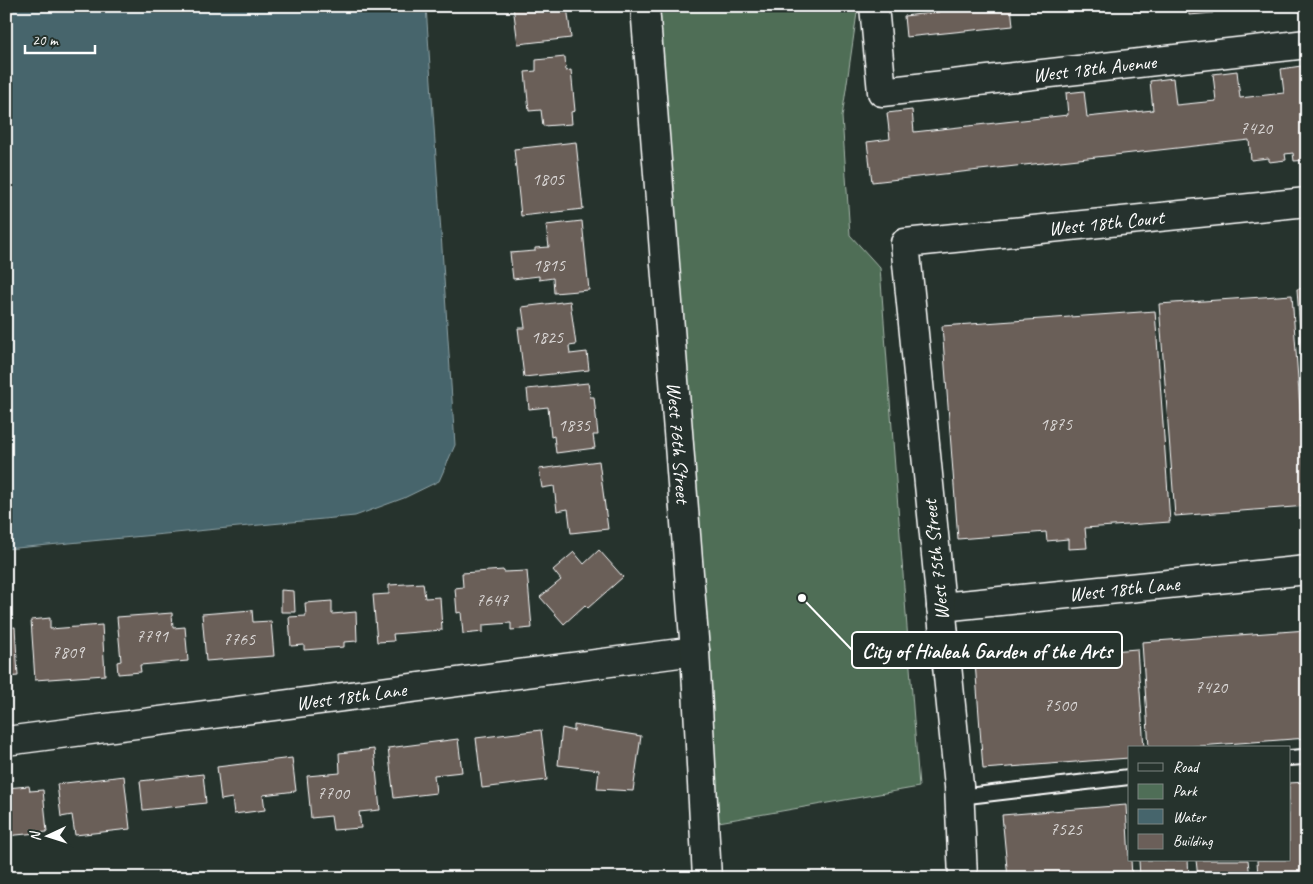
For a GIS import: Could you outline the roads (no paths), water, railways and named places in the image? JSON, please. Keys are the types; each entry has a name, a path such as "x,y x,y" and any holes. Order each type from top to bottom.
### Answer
{"street":[{"name":"West 76th Street","path":"645,6 695,652 707,878"},
{"name":"West 18th Avenue","path":"874,6 882,92 1307,44"},
{"name":"West 18th Court","path":"905,243 1307,202"},
{"name":"West 75th Street","path":"905,243 959,797 963,878"},
{"name":"West 18th Lane","path":"941,607 1307,570"},
{"name":"West 18th Lane","path":"6,741 695,652"}],"lane":[{"path":"959,797 1128,777"}],"water":[{"path":"6,6 426,6 455,445 439,481 404,498 355,516 6,549"}],"place":[{"name":"City of Hialeah Garden of the Arts","path":"802,598"}]}
